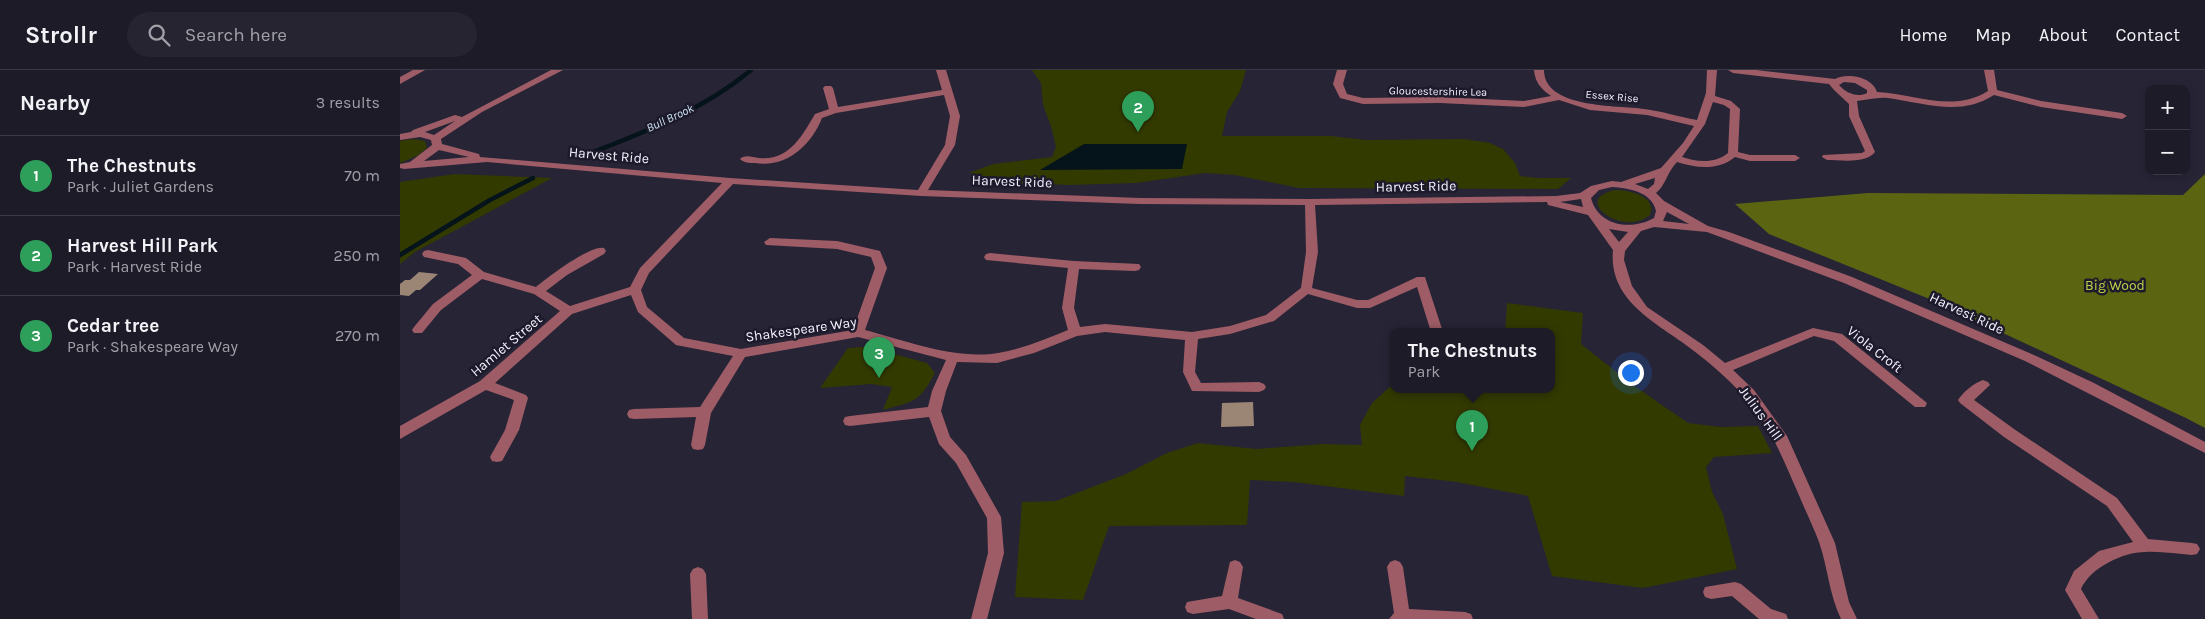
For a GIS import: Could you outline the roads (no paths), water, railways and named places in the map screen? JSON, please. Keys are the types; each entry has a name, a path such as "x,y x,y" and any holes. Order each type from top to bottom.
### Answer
{"street":[{"path":"400,81 420,70"},
{"path":"404,136 479,110 558,70"},
{"path":"921,193 950,145 955,116 941,70"},
{"name":"Gloucestershire Lea","path":"1338,70 1338,84 1343,96 1363,102 1440,100 1524,104 1560,97"},
{"name":"Essex Rise","path":"1538,70 1540,82 1547,89 1560,97 1584,107 1639,111 1700,124"},
{"path":"1650,193 1659,185 1659,180 1664,170 1700,124 1710,98 1712,70"},
{"path":"1733,70 1834,85 1854,99"},
{"path":"1989,70 1993,92"},
{"path":"1834,85 1853,74 1872,91 1941,104 1967,105 1984,100 1993,92"},
{"path":"828,88 834,110"},
{"path":"1854,99 1872,91"},
{"path":"745,159 768,161 790,153 808,139 818,116 834,110 947,92"},
{"path":"1993,92 2041,104 2122,116"},
{"path":"1675,158 1696,165 1720,162 1733,154 1735,109 1733,105 1710,98"},
{"path":"1827,157 1864,156 1870,152 1854,116 1854,99"},
{"path":"402,167 425,157 436,142 479,110"},
{"name":"Harvest Ride","path":"404,136 420,134 436,142 487,159"},
{"path":"1733,154 1750,158 1796,158"},
{"name":"Harvest Ride","path":"402,167 487,159 730,181 921,193 1140,201 1310,202 1515,198 1537,200 1593,215"},
{"path":"1622,184 1637,187 1650,193 1659,203 1662,215 1654,224 1638,229 1615,226 1593,215 1586,205 1586,198 1590,192 1603,185 1622,184 1643,179 1664,170"},
{"path":"635,290 644,271 730,181"},
{"name":"Harvest Ride","path":"1537,200 1582,196 1590,192"},
{"path":"1310,202 1312,252 1306,290 1357,304 1370,304 1420,280 1436,328"},
{"name":"Harvest Ride","path":"1659,203 1706,230"},
{"name":"Julius Hill","path":"1593,215 1618,250 1618,260 1626,287 1643,310 1699,348 1724,369 1749,393 1780,436 1828,543 1841,603 1849,619"},
{"name":"Harvest Ride","path":"1654,224 1706,230 1776,252 1894,296 2038,362 2205,448"},
{"path":"1618,250 1638,229"},
{"path":"770,242 837,244 876,254 881,268 858,333"},
{"path":"538,291 564,272 600,251"},
{"path":"428,254 462,261 480,275 538,291 568,311"},
{"path":"990,257 1074,265 1135,267"},
{"path":"1074,265 1068,308 1075,332"},
{"path":"418,330 438,307 480,275"},
{"name":"Hamlet Street","path":"403,427 485,384 568,311 635,290"},
{"name":"Shakespeare Way","path":"635,290 642,309 680,342 741,353 858,333 953,357 997,358 1030,350 1075,332 1106,328 1192,336 1230,330 1270,318 1306,290"},
{"name":"Viola Croft","path":"1724,369 1813,332 1838,337 1920,403"},
{"path":"1192,336 1189,372 1196,388 1259,387"},
{"path":"698,445 704,412 741,353"},
{"path":"953,357 939,391 934,411 944,440 961,459 994,517 996,553 978,619"},
{"path":"485,384 521,398 512,430 497,457"},
{"path":"1983,385 1965,400 2112,502 2144,545"},
{"path":"850,421 934,411"},
{"path":"634,414 704,412"},
{"path":"2091,619 2074,590 2079,576 2104,556 2144,545 2192,549"},
{"path":"1229,602 1235,566"},
{"path":"1395,567 1400,617 1465,619"},
{"path":"698,574 700,619"},
{"path":"1711,592 1735,589 1766,615 1780,619"},
{"path":"1193,607 1229,602 1276,619"}],"waterway":[{"name":"Bull Brook","path":"583,156 671,120 712,98 751,70"},
{"name":"Bull Brook","path":"400,255 490,200 533,178"}],"place":[{"name":"Harvest Hill Park","path":"1138,132"},
{"name":"Cedar tree","path":"879,378"},
{"name":"The Chestnuts","path":"1472,451"}],"park label":[{"name":"Big Wood","path":"2115,285"}]}
